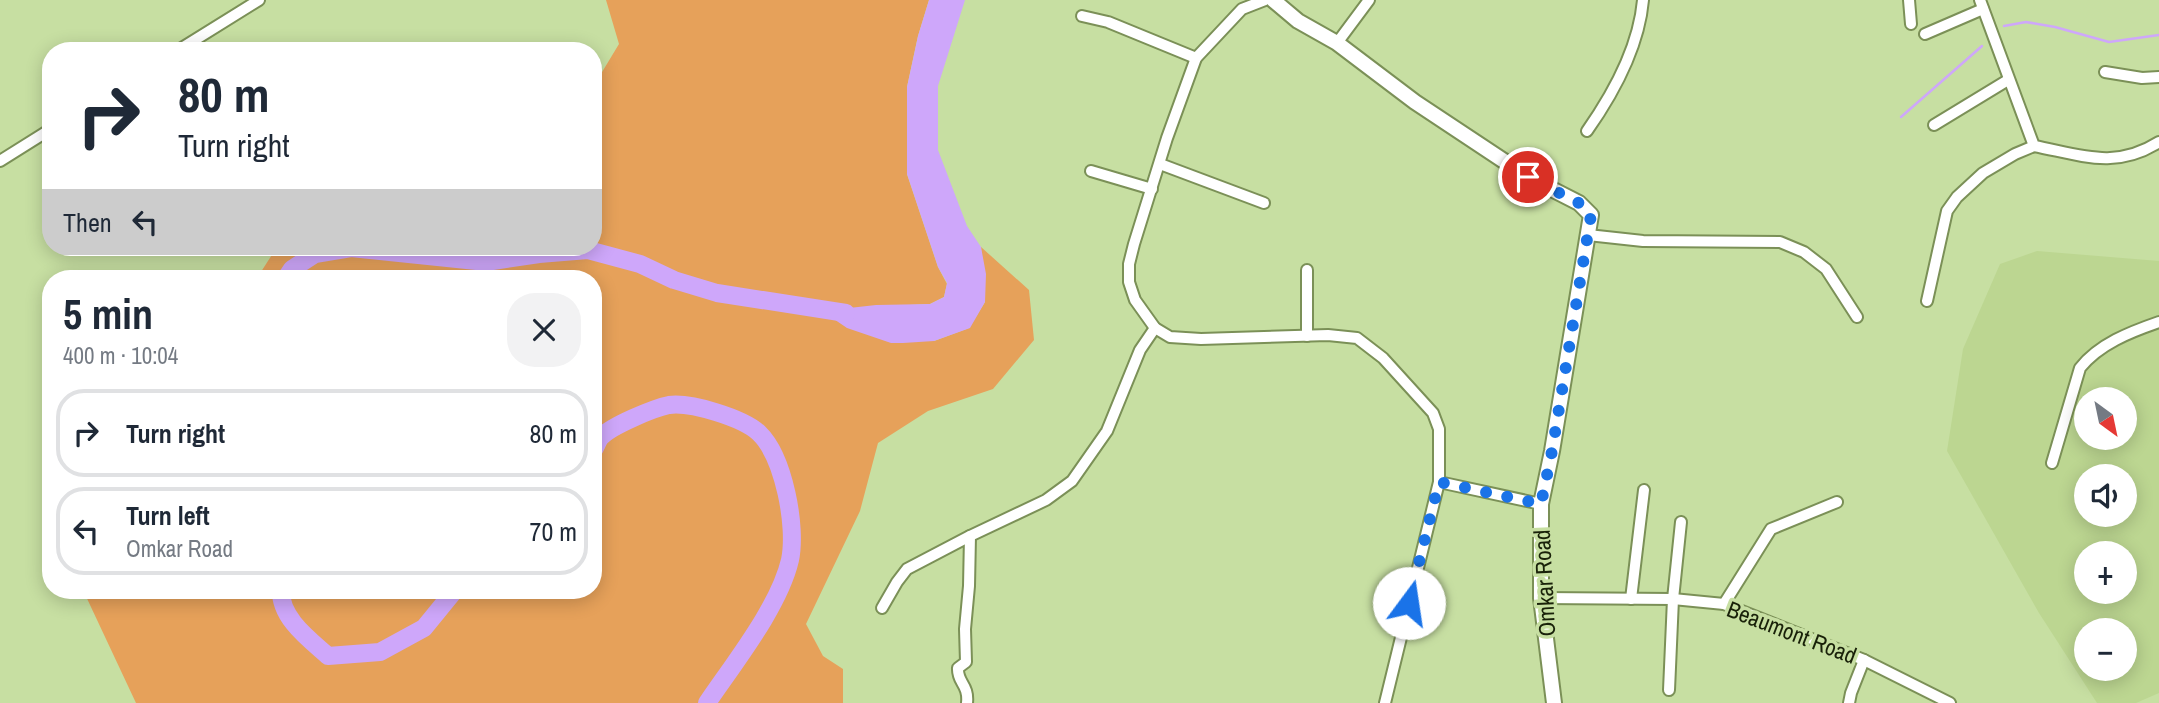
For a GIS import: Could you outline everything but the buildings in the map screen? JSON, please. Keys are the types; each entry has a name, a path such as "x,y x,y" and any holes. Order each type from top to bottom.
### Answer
{"street":[{"path":"191,42 259,0"},
{"path":"1265,0 1242,9 1196,58 1129,264 1129,282 1135,300 1155,328 1170,337 1357,338 1383,358 1433,413 1439,429 1439,482 1385,703"},
{"path":"1273,0 1298,21 1337,43 1369,0"},
{"path":"1909,0 1911,24"},
{"path":"1587,131 1605,105 1635,38 1643,4"},
{"path":"1925,34 1982,5 2034,146"},
{"path":"1082,16 1108,22 1196,58"},
{"name":"Omkar Road","path":"1337,43 1415,102 1528,177 1579,203 1591,215 1541,504 1541,598 1554,703"},
{"path":"2105,72 2142,78 2159,77"},
{"path":"1934,124 2008,80"},
{"path":"0,161 42,135"},
{"path":"1927,301 1947,211 1957,197 1983,173 2034,146 2072,156 2099,159 2126,157 2143,152 2159,142"},
{"path":"1160,164 1264,203"},
{"path":"1091,171 1152,189"},
{"path":"1588,235 1643,241 1780,242 1804,251 1826,269 1857,317"},
{"path":"1307,270 1307,336"},
{"path":"2052,463 2080,368 2090,355 2103,347 2159,322"},
{"path":"882,608 907,569 1046,500 1072,481 1107,431 1140,349 1155,328"},
{"path":"1439,482 1541,504"},
{"path":"1631,599 1644,490"},
{"path":"1724,604 1771,529 1837,502"},
{"path":"1669,690 1673,599 1681,522"},
{"path":"967,703 968,693 957,674 958,668 965,662 970,536"},
{"name":"Beaumont Road","path":"1541,598 1673,599 1724,604 1864,660 1950,703"},
{"path":"1849,703 1864,660"}],"shaded area":[{"path":"606,0 929,0 907,87 907,174 938,267 947,284 944,297 930,304 910,305 934,341 969,328 985,302 981,247 1029,290 1034,340 993,389 928,411 878,443 860,511 806,624 823,656 843,669 843,703 136,703 87,599 602,599 602,270 262,270 271,256 602,256 602,72 619,44"},
{"path":"929,0 965,0 938,86 938,150 967,226 981,247 986,274 985,302 970,328 934,341 891,343 847,328 822,311 876,305 930,304 944,297 947,283 938,267 907,174 907,87"},
{"path":"2037,251 2159,261 2159,693 2136,703 2097,703 2083,681 2137,681 2137,618 2074,618 2074,667 2039,613 1947,451 1963,349 2000,264"}],"waterway":[{"path":"2004,26 2026,22 2109,42 2159,35"},
{"path":"1901,117 1982,46"},
{"path":"602,254 640,264 674,280 717,293 846,313"},
{"path":"291,270 312,256"},
{"path":"428,256 486,262 526,256"},
{"path":"602,436 653,410 669,405 690,406 716,412 751,427 768,444 782,475 792,530 790,560 766,615 707,703"},
{"path":"282,599 290,619 328,656 380,652 424,628 448,599"}],"route":[{"path":"1409,603 1439,482 1541,504 1591,215 1579,203 1528,177"}]}
